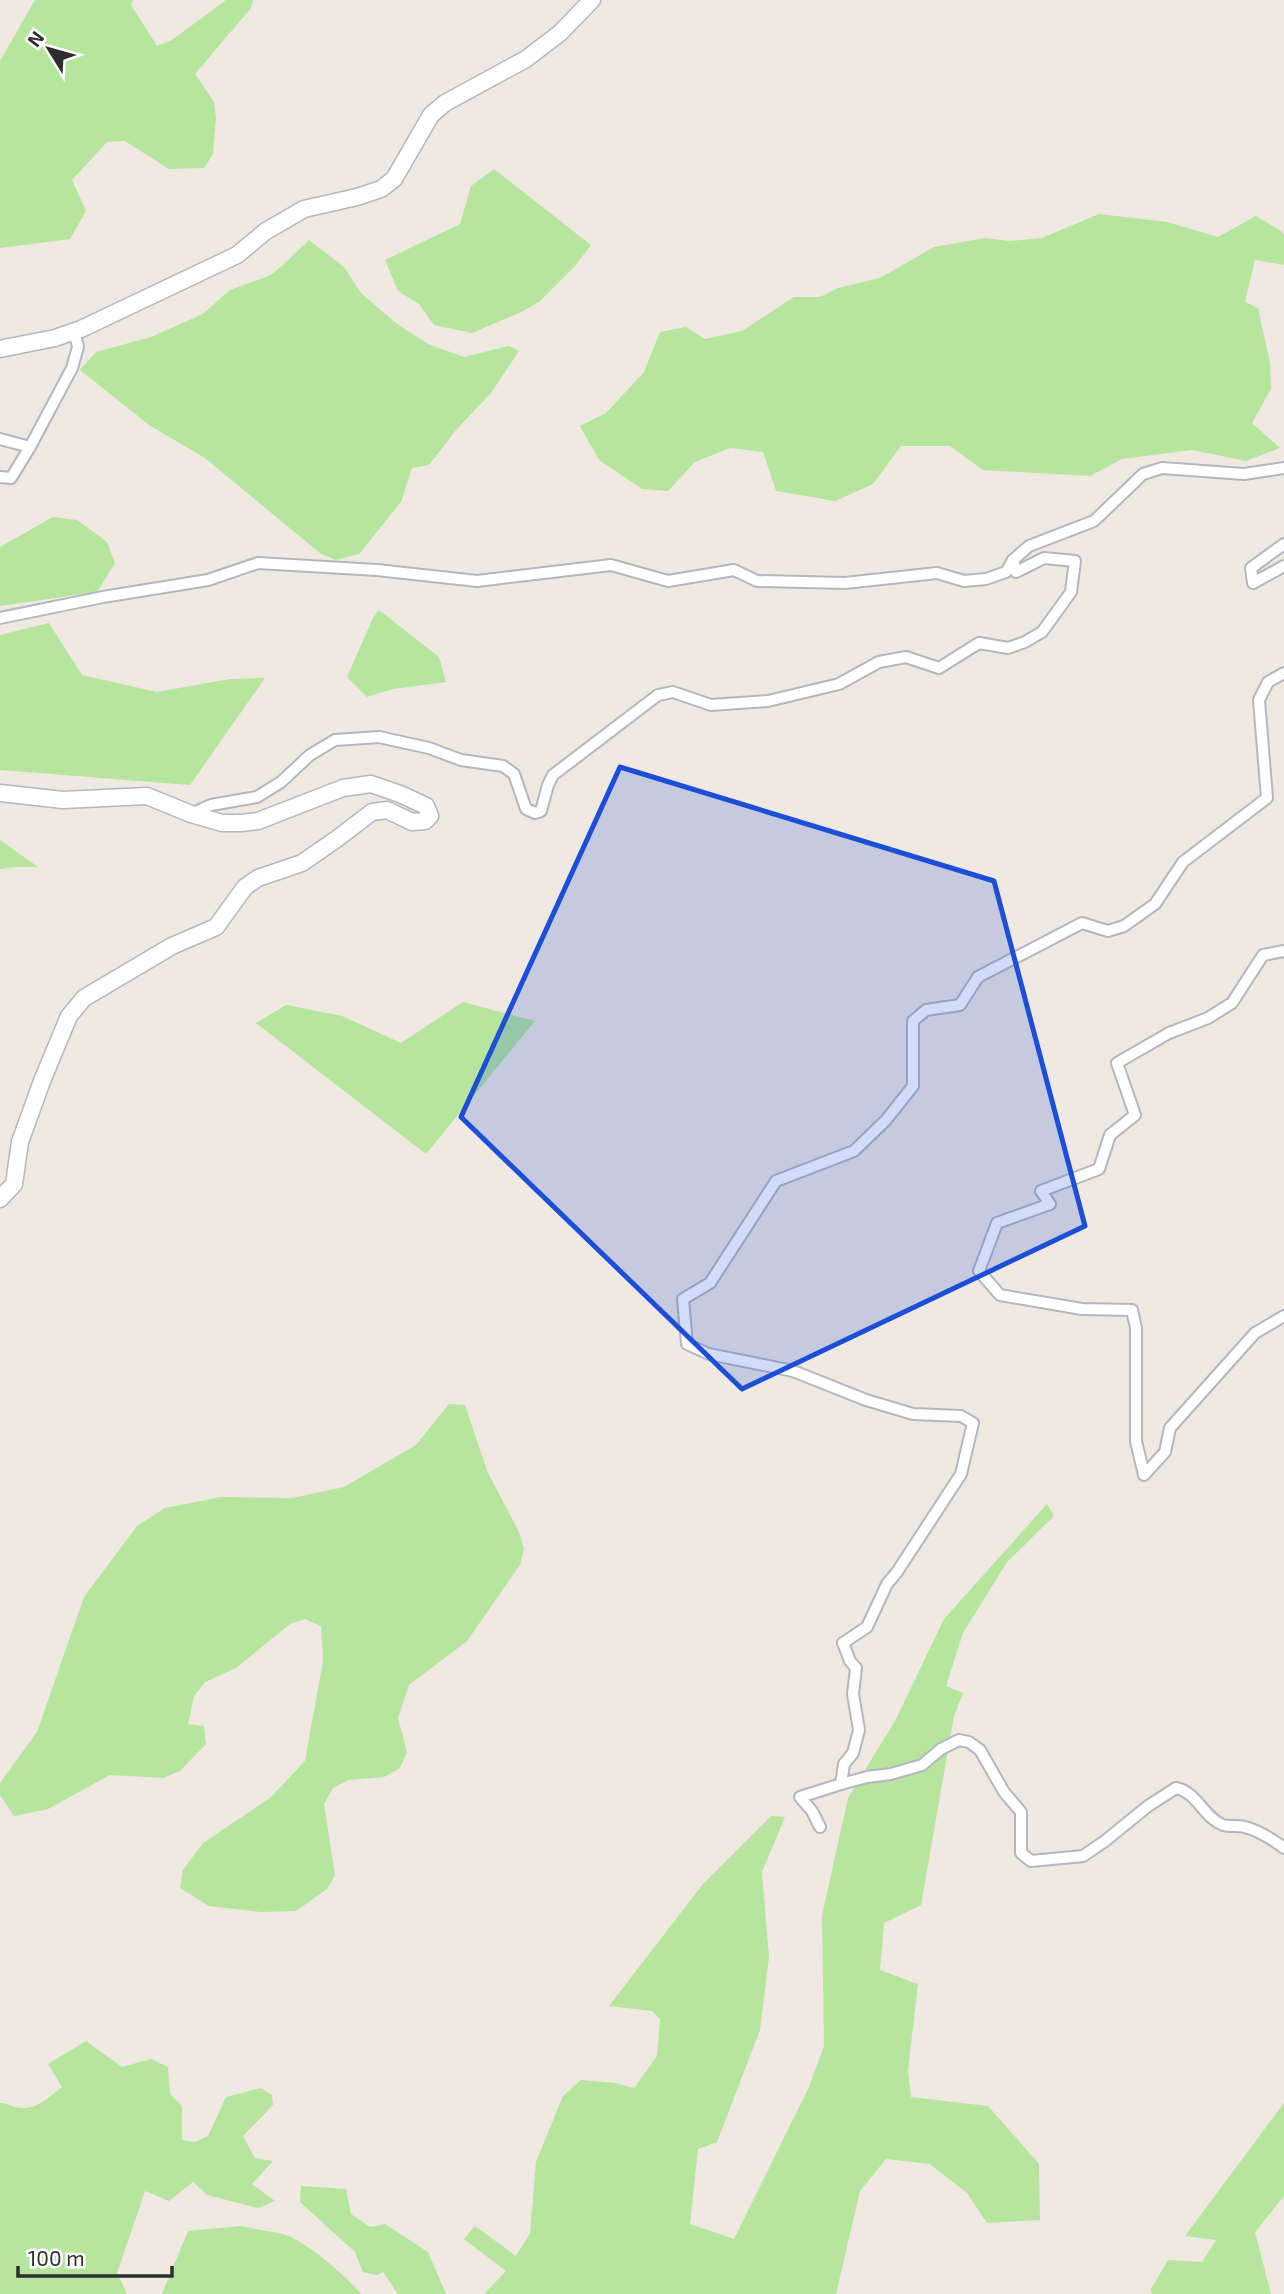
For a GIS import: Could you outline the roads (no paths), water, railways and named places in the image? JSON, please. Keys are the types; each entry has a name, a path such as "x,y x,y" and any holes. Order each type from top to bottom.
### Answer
{"main road":[{"path":"0,349 55,338 74,331 236,255 266,231 304,209 381,189 394,179 431,116 445,103 526,59 560,33 592,0"},
{"path":"0,793 63,800 147,796 222,823 258,821 343,788 371,784 426,806 430,816 425,821 412,822 387,810 372,812 302,863 258,878 245,887 216,927 173,946 84,998 69,1016 42,1081 20,1142 14,1184 0,1199"}],"street":[{"path":"0,477 11,478 72,368 78,347 74,331"},
{"path":"0,439 30,447"},
{"path":"0,618 103,597 208,580 258,564 377,570 477,581 611,565 668,581 734,570 757,581 845,583 937,573 964,581 986,579 1006,572 1013,560 1029,546 1094,521 1143,474 1162,468 1244,474 1284,468"},
{"path":"1284,544 1251,568 1253,583 1284,566"},
{"path":"191,814 211,805 257,797 281,782 310,755 335,740 379,737 429,748 461,760 503,766 514,774 526,809 535,813 541,811 553,775 658,695 674,692 710,705 768,701 839,684 879,662 906,657 939,668 979,643 1009,648 1025,642 1042,632 1071,592 1075,561 1044,558 1016,572 1013,560"},
{"path":"841,1784 844,1764 853,1752 859,1730 853,1694 856,1668 843,1643 867,1627 887,1584 961,1474 973,1423 961,1416 913,1414 866,1400 793,1371 709,1354 687,1344 683,1299 710,1283 776,1181 854,1151 886,1120 913,1086 913,1021 926,1010 960,1005 978,976 1082,923 1108,931 1124,926 1155,904 1183,862 1267,798 1259,700 1268,682 1284,673"},
{"path":"1284,950 1263,955 1232,1003 1208,1018 1169,1033 1118,1063 1135,1115 1110,1135 1100,1169 1041,1191 1050,1204 997,1223 979,1271 1000,1295 1082,1309 1132,1310 1136,1328 1136,1441 1143,1475 1165,1452 1170,1428 1255,1332 1284,1315"},
{"path":"820,1827 812,1811 800,1797 867,1777 891,1774 922,1765 941,1749 959,1740 969,1742 980,1750 1004,1792 1021,1812 1021,1853 1031,1861 1083,1856 1176,1788 1185,1790 1222,1825 1243,1826 1266,1835 1284,1848"}]}
